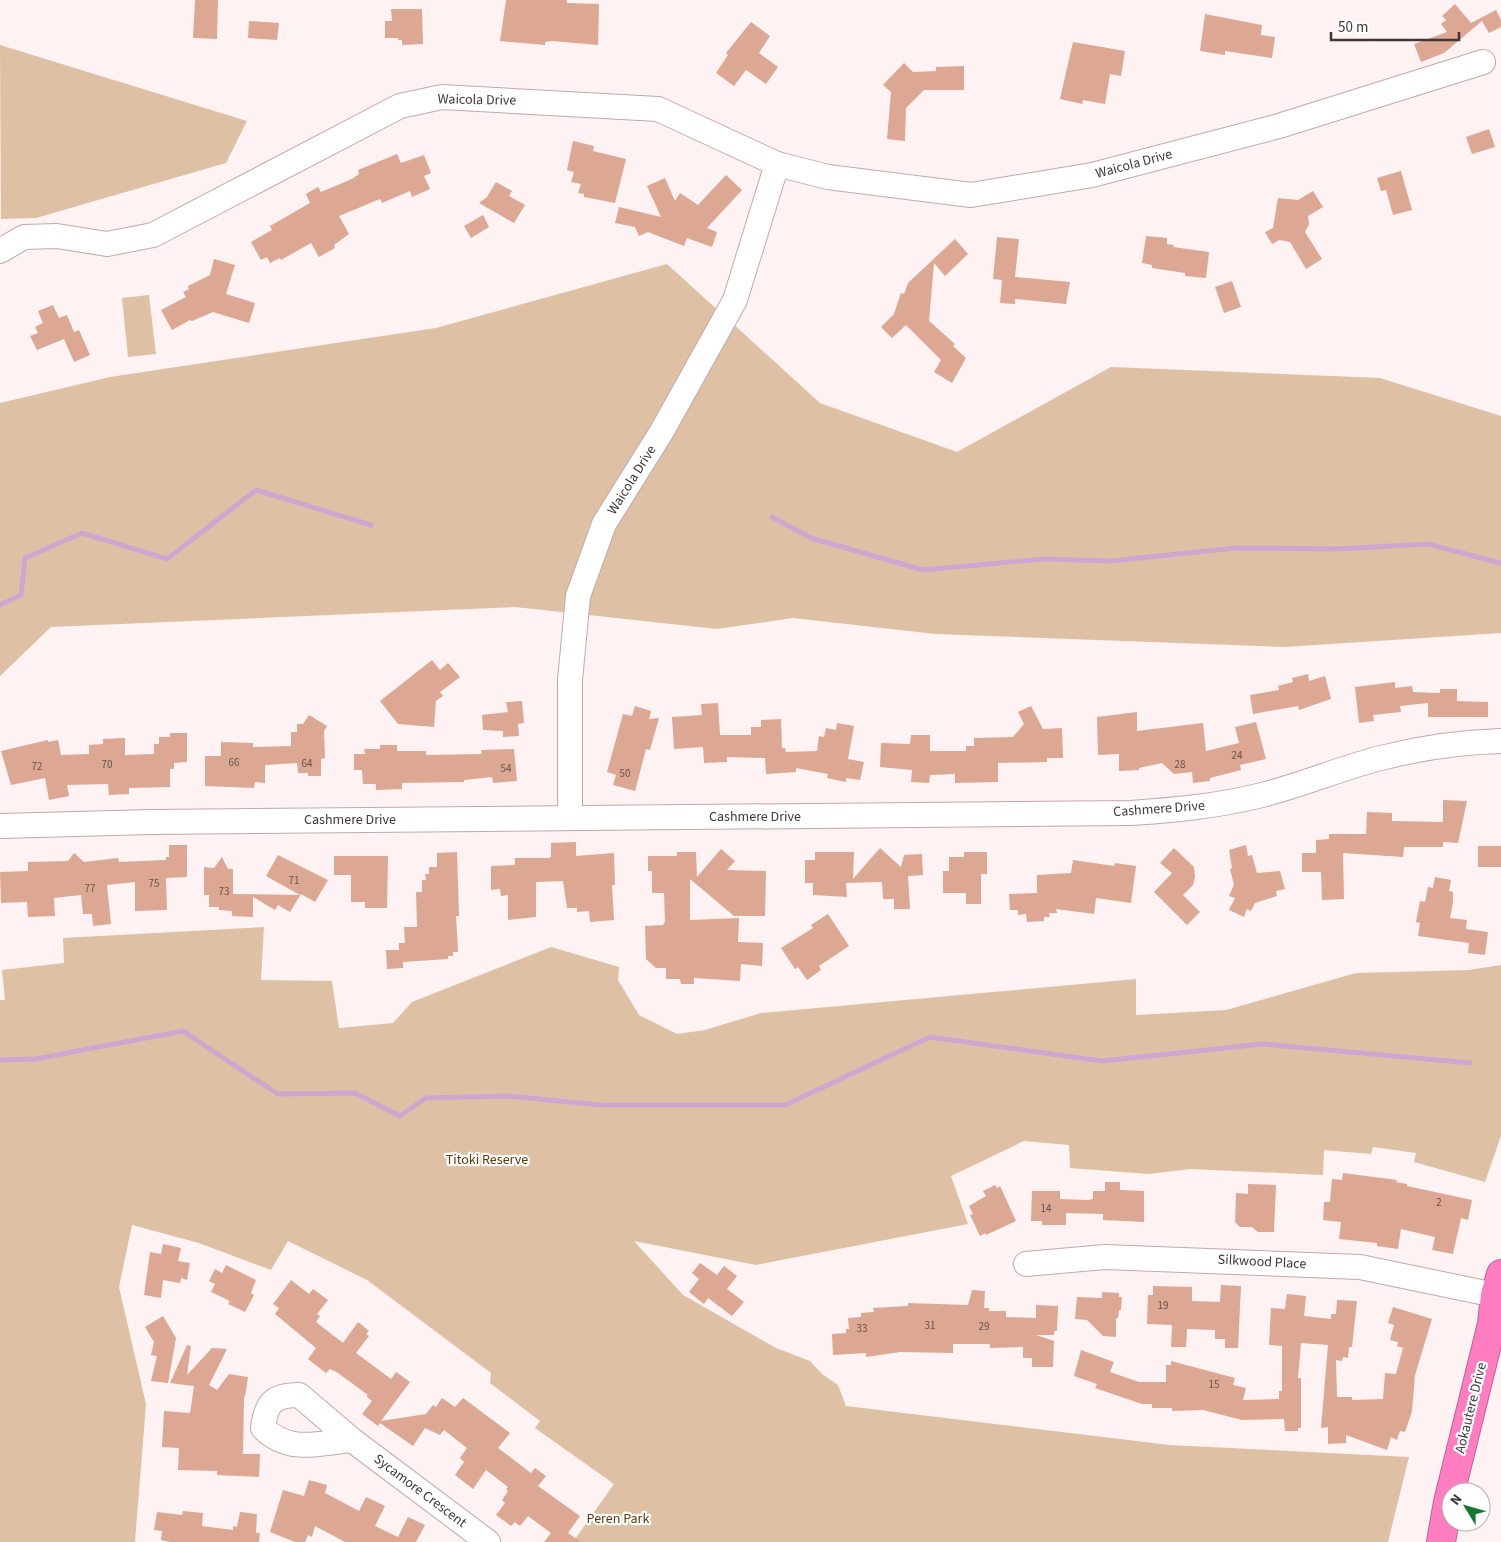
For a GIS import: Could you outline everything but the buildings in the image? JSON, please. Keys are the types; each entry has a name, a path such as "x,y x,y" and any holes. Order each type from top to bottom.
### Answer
{"highway":[{"name":"Aokautere Drive","path":"1441,1542 1448,1502 1492,1324 1498,1285"}],"street":[{"name":"Waicola Drive","path":"0,251 24,238 57,236 107,244 153,234 400,106 442,97 658,109 777,164 828,177 971,194 1092,176 1279,126 1483,62"},
{"name":"Waicola Drive","path":"570,818 570,680 578,596 604,524 662,431 735,300 777,164"},
{"name":"Cashmere Drive","path":"0,826 142,822 1131,813 1181,809 1261,795 1381,758 1430,748 1501,741"},
{"name":"Silkwood Place","path":"1026,1264 1105,1257 1360,1267 1498,1285"},
{"name":"Sycamore Crescent","path":"352,1440 488,1542"}],"green space":[{"path":"0,45 247,121 226,163 36,218 1,219"},
{"path":"667,264 820,403 957,452 1111,367 1380,378 1501,416 1501,633 1284,647 935,634 793,618 717,629 515,607 51,627 0,676 0,403 110,377 436,328"},
{"path":"149,295 156,354 128,357 122,298"},
{"name":"Titoki Reserve","path":"264,927 261,980 332,981 339,1028 393,1023 412,1002 551,947 619,967 618,980 639,1015 677,1034 705,1030 761,1013 1136,979 1136,1015 1226,1010 1356,973 1469,970 1501,965 1501,1136 1485,1182 1414,1162 1416,1153 1373,1147 1371,1154 1324,1150 1323,1175 1190,1169 1149,1174 1070,1168 1069,1145 1024,1141 951,1176 968,1224 756,1265 634,1241 683,1295 776,1348 810,1361 822,1374 838,1385 846,1406 1170,1445 1409,1457 1388,1542 573,1542 614,1484 535,1428 540,1421 490,1383 491,1373 367,1280 288,1241 271,1270 199,1243 132,1225 119,1287 146,1404 135,1542 0,1542 0,1000 5,1000 2,970 64,963 63,938"}],"waterway":[{"path":"0,605 21,595 25,558 82,533 167,559 256,490 371,525"},
{"path":"772,517 811,538 923,570 1043,559 1111,561 1235,548 1338,549 1428,544 1501,563"},
{"path":"0,1060 35,1059 183,1031 278,1094 355,1093 400,1116 426,1098 507,1096 601,1105 785,1105 930,1037 1102,1061 1263,1044 1470,1063"}],"park label":[{"name":"Peren Park","path":"618,1519"}]}
